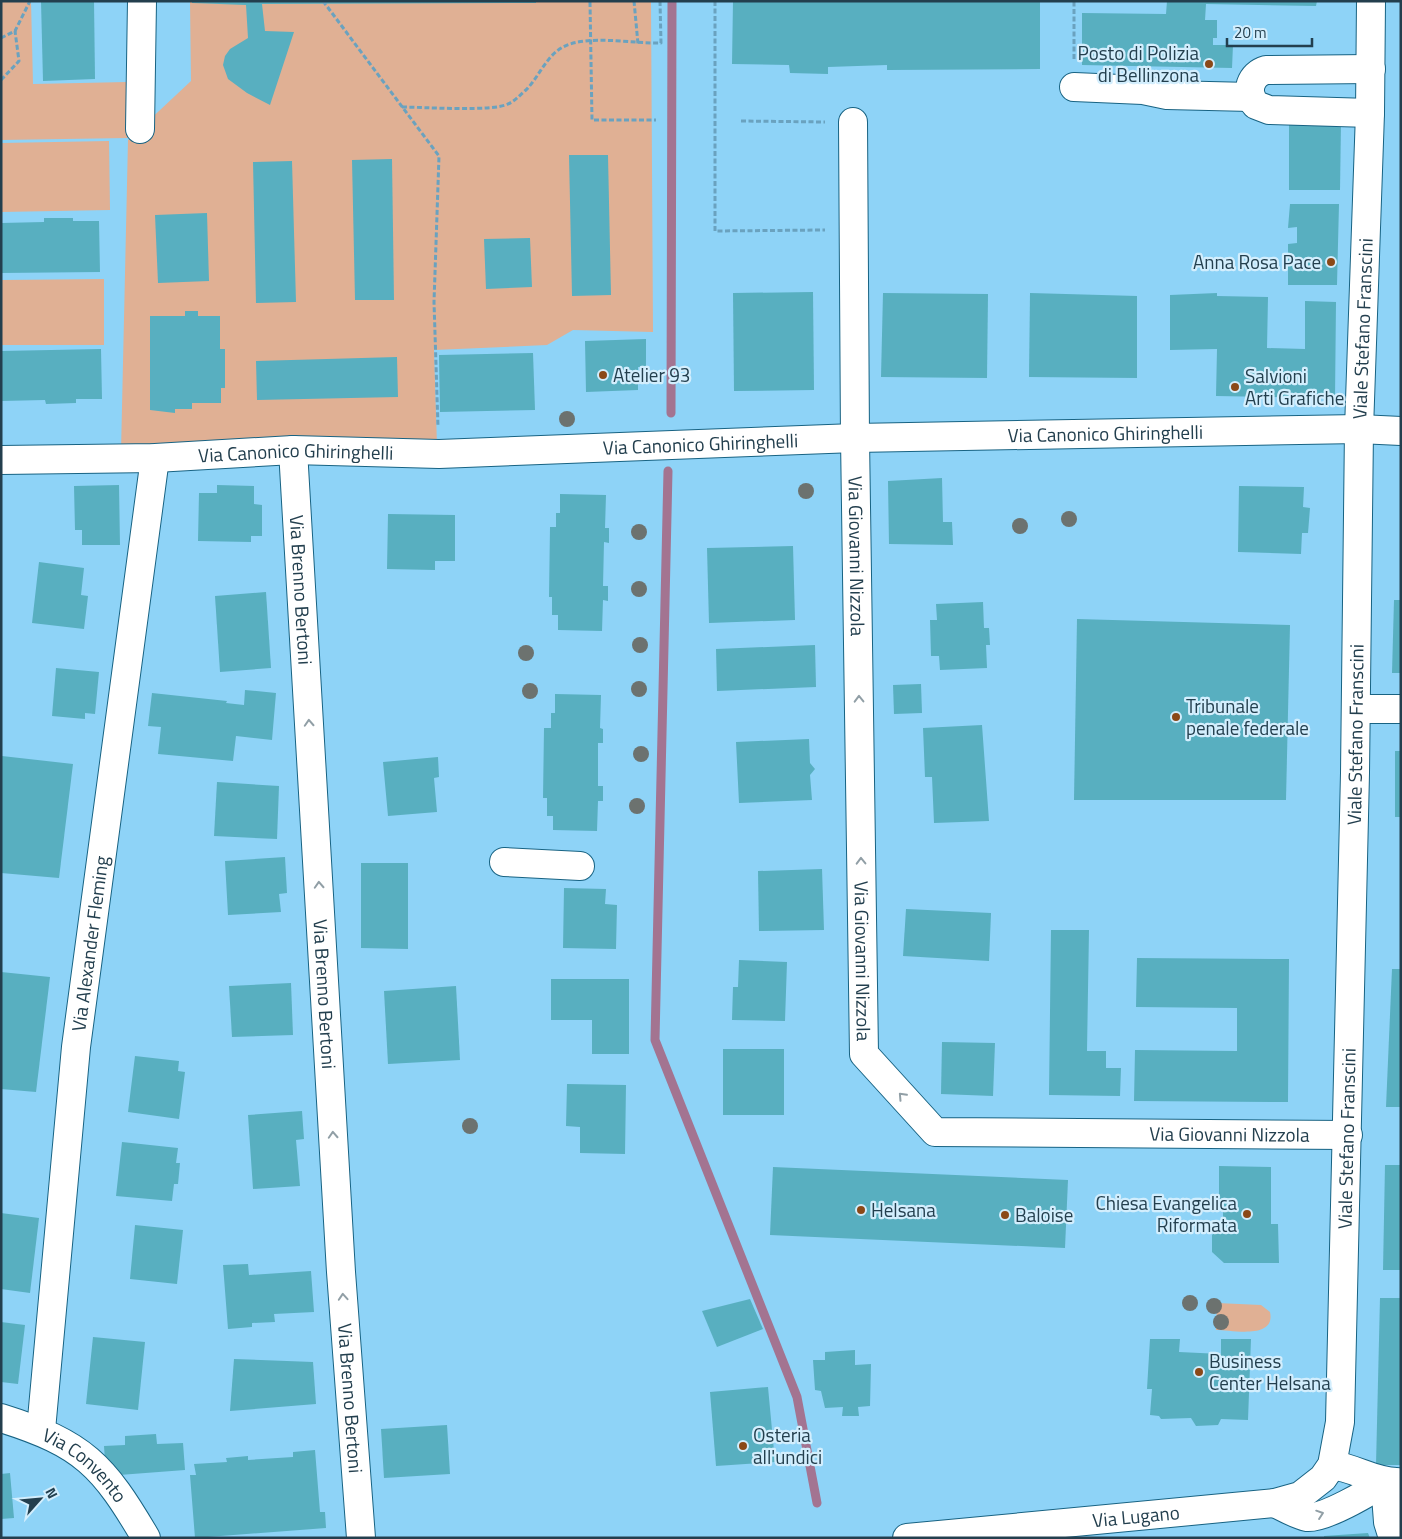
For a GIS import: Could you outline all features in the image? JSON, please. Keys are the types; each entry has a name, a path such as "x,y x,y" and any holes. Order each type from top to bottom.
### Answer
{"street":[{"path":"140,129 142,1"},
{"name":"Viale Stefano Franscini","path":"1332,1465 1340,1422 1348,1135 1357,709 1359,429 1370,113 1371,1"},
{"path":"1370,113 1268,110 1256,105 1251,97 1252,80 1260,72 1266,70 1371,69"},
{"path":"1074,87 1143,90 1167,95 1251,97"},
{"name":"Via Giovanni Nizzola","path":"854,122 855,438 864,1054 935,1132 1348,1135"},
{"name":"Via Canonico Ghiringhelli","path":"1,460 156,458 293,450 439,454 855,438 1359,429 1401,431"},
{"name":"Via Brenno Bertoni","path":"293,450 341,1272 361,1538"},
{"name":"Via Alexander Fleming","path":"41,1430 76,1047 156,458"},
{"path":"1357,709 1401,709"},
{"path":"504,862 580,866"},
{"name":"Via Convento","path":"1,1418 41,1430 70,1445 97,1467 109,1480 146,1538"},
{"path":"1332,1465 1346,1467 1393,1482"},
{"name":"Via Lugano","path":"907,1538 1275,1503 1294,1498 1311,1488 1332,1465"},
{"path":"1275,1503 1305,1517 1314,1518 1393,1482"},
{"path":"1393,1482 1388,1522 1393,1538"}],"path":[{"path":"1,80 19,61 15,31 30,1"},
{"path":"323,1 439,156 434,302 439,454"},
{"path":"634,1 638,44"},
{"path":"402,107 469,108 506,105 529,86 544,65 564,47 591,40 661,44 660,1"},
{"path":"715,1 716,231 855,230"},
{"path":"1074,1 1074,87"},
{"path":"590,2 592,120 656,120"},
{"path":"1,38 15,31"},
{"path":"741,121 854,122"}],"shaded area":[{"path":"1,1 31,1 33,84 127,82 128,138 1,140"},
{"path":"190,1 651,1 653,332 573,330 547,345 434,350 437,446 121,452 128,140 191,81"},
{"path":"109,141 110,210 1,212 1,143"},
{"path":"104,279 104,345 1,345 1,280"},
{"path":"1217,1303 1261,1305 1270,1312 1270,1321 1266,1327 1251,1332 1216,1330"}],"building":[{"path":"41,1 94,1 95,79 43,81"},
{"path":"192,1 536,1 536,3 262,4 265,31 294,32 270,105 247,93 228,79 223,65 225,56 230,49 248,38 246,5 192,3"},
{"path":"733,1 1040,1 1040,69 887,70 887,65 828,67 828,74 790,73 789,65 732,64"},
{"path":"1167,1 1317,1 1316,6 1206,4 1205,20 1217,20 1217,38 1213,38 1213,45 1233,45 1232,68 1082,65 1082,13 1166,14"},
{"path":"1289,122 1341,122 1340,190 1289,190"},
{"path":"569,155 608,155 611,295 572,296"},
{"path":"392,159 394,300 355,300 352,160"},
{"path":"292,161 296,302 256,303 253,162"},
{"path":"1290,204 1339,204 1337,285 1288,285 1288,244 1297,243 1297,227 1288,228"},
{"path":"207,213 209,281 158,283 155,215"},
{"path":"44,218 73,218 73,221 99,221 100,272 1,273 1,223 44,222"},
{"path":"530,238 532,287 486,289 484,239"},
{"path":"813,292 814,390 734,391 733,293"},
{"path":"883,293 988,294 987,378 881,377"},
{"path":"1030,293 1137,296 1137,378 1029,377"},
{"path":"1217,293 1217,296 1268,297 1267,348 1305,349 1305,301 1336,302 1335,398 1216,396 1217,349 1170,350 1170,295"},
{"path":"185,311 198,311 198,316 220,316 220,349 225,349 225,388 221,388 221,403 192,403 192,409 175,409 175,413 150,410 150,316 185,316"},
{"path":"646,339 646,367 638,367 638,390 586,392 585,341"},
{"path":"101,349 102,399 76,399 76,403 46,404 45,400 1,401 1,351"},
{"path":"533,353 535,410 440,412 439,355"},
{"path":"397,357 398,397 257,400 256,361"},
{"path":"942,478 943,522 952,522 953,545 889,544 888,481"},
{"path":"119,485 120,545 82,545 82,530 75,530 74,486"},
{"path":"217,485 254,486 254,504 262,505 262,536 251,536 251,542 198,541 199,493 217,493"},
{"path":"1239,486 1304,487 1303,507 1310,508 1308,533 1302,533 1301,554 1238,552"},
{"path":"560,494 606,495 605,528 609,528 609,543 604,542 603,586 608,586 608,601 603,600 602,631 558,630 558,615 552,615 552,597 549,597 550,527 556,527 556,513 560,513"},
{"path":"388,514 455,515 455,561 435,561 435,570 387,569"},
{"path":"793,546 795,620 709,623 707,548"},
{"path":"39,562 84,568 81,595 88,596 84,629 32,623"},
{"path":"266,592 271,668 220,672 215,596"},
{"path":"1394,600 1401,600 1401,673 1392,673"},
{"path":"983,602 984,628 989,628 990,645 986,645 987,668 940,670 939,656 931,656 930,620 937,620 936,604"},
{"path":"1077,619 1290,625 1286,800 1074,800"},
{"path":"815,645 816,687 717,691 716,649"},
{"path":"56,668 99,672 95,714 85,713 85,719 52,716"},
{"path":"921,684 922,713 894,714 893,685"},
{"path":"245,690 276,693 272,740 236,736 233,761 158,754 161,727 148,726 152,693 227,701 226,703 244,705"},
{"path":"555,694 601,695 600,728 603,729 603,743 598,743 598,786 603,786 603,801 598,801 597,831 553,830 553,816 547,816 547,798 543,798 544,728 551,728 551,713 555,713"},
{"path":"982,725 989,821 934,823 932,777 925,777 923,728"},
{"path":"809,739 810,763 815,769 810,775 812,800 739,803 736,742"},
{"path":"1395,751 1401,751 1401,817 1395,817"},
{"path":"2,756 73,764 59,878 1,873"},
{"path":"438,757 439,777 434,778 437,812 388,816 383,762"},
{"path":"217,782 279,786 277,839 214,836"},
{"path":"285,857 287,893 279,894 281,912 228,915 225,861"},
{"path":"361,863 408,863 408,949 361,948"},
{"path":"822,869 824,930 759,931 758,871"},
{"path":"564,888 606,889 605,904 617,905 616,949 563,948"},
{"path":"906,909 991,913 989,961 903,956"},
{"path":"1051,930 1089,930 1087,1051 1106,1051 1106,1068 1121,1068 1120,1096 1049,1095"},
{"path":"1137,958 1289,959 1288,1102 1134,1101 1135,1050 1237,1051 1237,1008 1136,1007"},
{"path":"739,960 787,962 785,1021 732,1020 733,987 738,987"},
{"path":"1392,969 1401,969 1401,1107 1386,1107"},
{"path":"1,972 50,977 36,1092 1,1089"},
{"path":"551,979 629,979 629,1054 592,1054 592,1020 551,1020"},
{"path":"291,983 293,1035 232,1037 229,986"},
{"path":"456,986 460,1060 388,1064 384,991"},
{"path":"942,1042 995,1043 993,1096 941,1094"},
{"path":"723,1049 784,1049 784,1115 723,1115"},
{"path":"135,1056 179,1061 178,1071 185,1072 179,1119 128,1112"},
{"path":"567,1084 626,1085 625,1154 580,1153 580,1127 566,1126"},
{"path":"302,1111 304,1139 296,1140 300,1186 253,1189 248,1115"},
{"path":"122,1142 178,1148 176,1163 180,1163 178,1184 174,1184 172,1201 116,1196"},
{"path":"1385,1165 1401,1165 1401,1270 1383,1270"},
{"name":"Chiesa Evangelica Riformata","path":"1219,1166 1271,1167 1271,1224 1278,1224 1279,1263 1224,1263 1212,1252 1212,1235 1223,1224 1223,1204 1219,1205"},
{"path":"773,1167 1068,1180 1065,1248 770,1235"},
{"path":"1,1213 39,1218 30,1293 1,1289"},
{"path":"135,1225 183,1230 177,1284 130,1279"},
{"path":"248,1264 249,1275 311,1271 314,1312 274,1314 275,1322 252,1323 252,1327 228,1329 223,1265"},
{"path":"1380,1298 1401,1298 1401,1465 1376,1465"},
{"path":"750,1299 763,1329 717,1347 702,1311"},
{"path":"1,1322 25,1325 18,1384 1,1382"},
{"path":"93,1337 145,1342 138,1410 86,1404"},
{"name":"Business Center Helsana","path":"1150,1339 1180,1339 1179,1352 1221,1354 1221,1339 1251,1339 1248,1420 1221,1419 1218,1425 1196,1426 1191,1418 1161,1419 1159,1416 1150,1415 1152,1389 1147,1389"},
{"path":"855,1350 855,1365 871,1364 870,1406 858,1407 859,1416 842,1416 843,1407 825,1408 821,1391 815,1390 813,1360 825,1360 825,1352"},
{"path":"234,1359 313,1362 316,1404 230,1411"},
{"path":"768,1387 775,1462 716,1466 710,1392"},
{"path":"447,1425 450,1474 384,1478 381,1429"},
{"path":"156,1434 157,1444 183,1443 185,1470 106,1476 104,1446 125,1445 125,1436"},
{"path":"315,1450 320,1512 325,1512 326,1528 195,1538 190,1475 196,1475 194,1464 227,1462 226,1458 248,1456 248,1460 293,1457 293,1452"},
{"path":"10,1473 14,1518 1,1519 1,1474"},
{"path":"1368,1533 1370,1538 1324,1538 1324,1536"}],"waterway":[{"path":"671,413 672,1"},
{"path":"668,471 655,1040 797,1397 817,1503"}],"place":[{"name":"Posto di Polizia di Bellinzona","path":"1209,64"},
{"name":"Anna Rosa Pace","path":"1331,262"},
{"name":"Atelier 93","path":"603,375"},
{"name":"Salvioni Arti Grafiche","path":"1235,387"},
{"name":"Tribunale penale federale","path":"1176,717"},
{"name":"Helsana","path":"861,1210"},
{"name":"Chiesa Evangelica Riformata","path":"1247,1214"},
{"name":"Baloise","path":"1005,1215"},
{"name":"Business Center Helsana","path":"1199,1372"},
{"name":"Osteria all'undici","path":"743,1446"}]}
